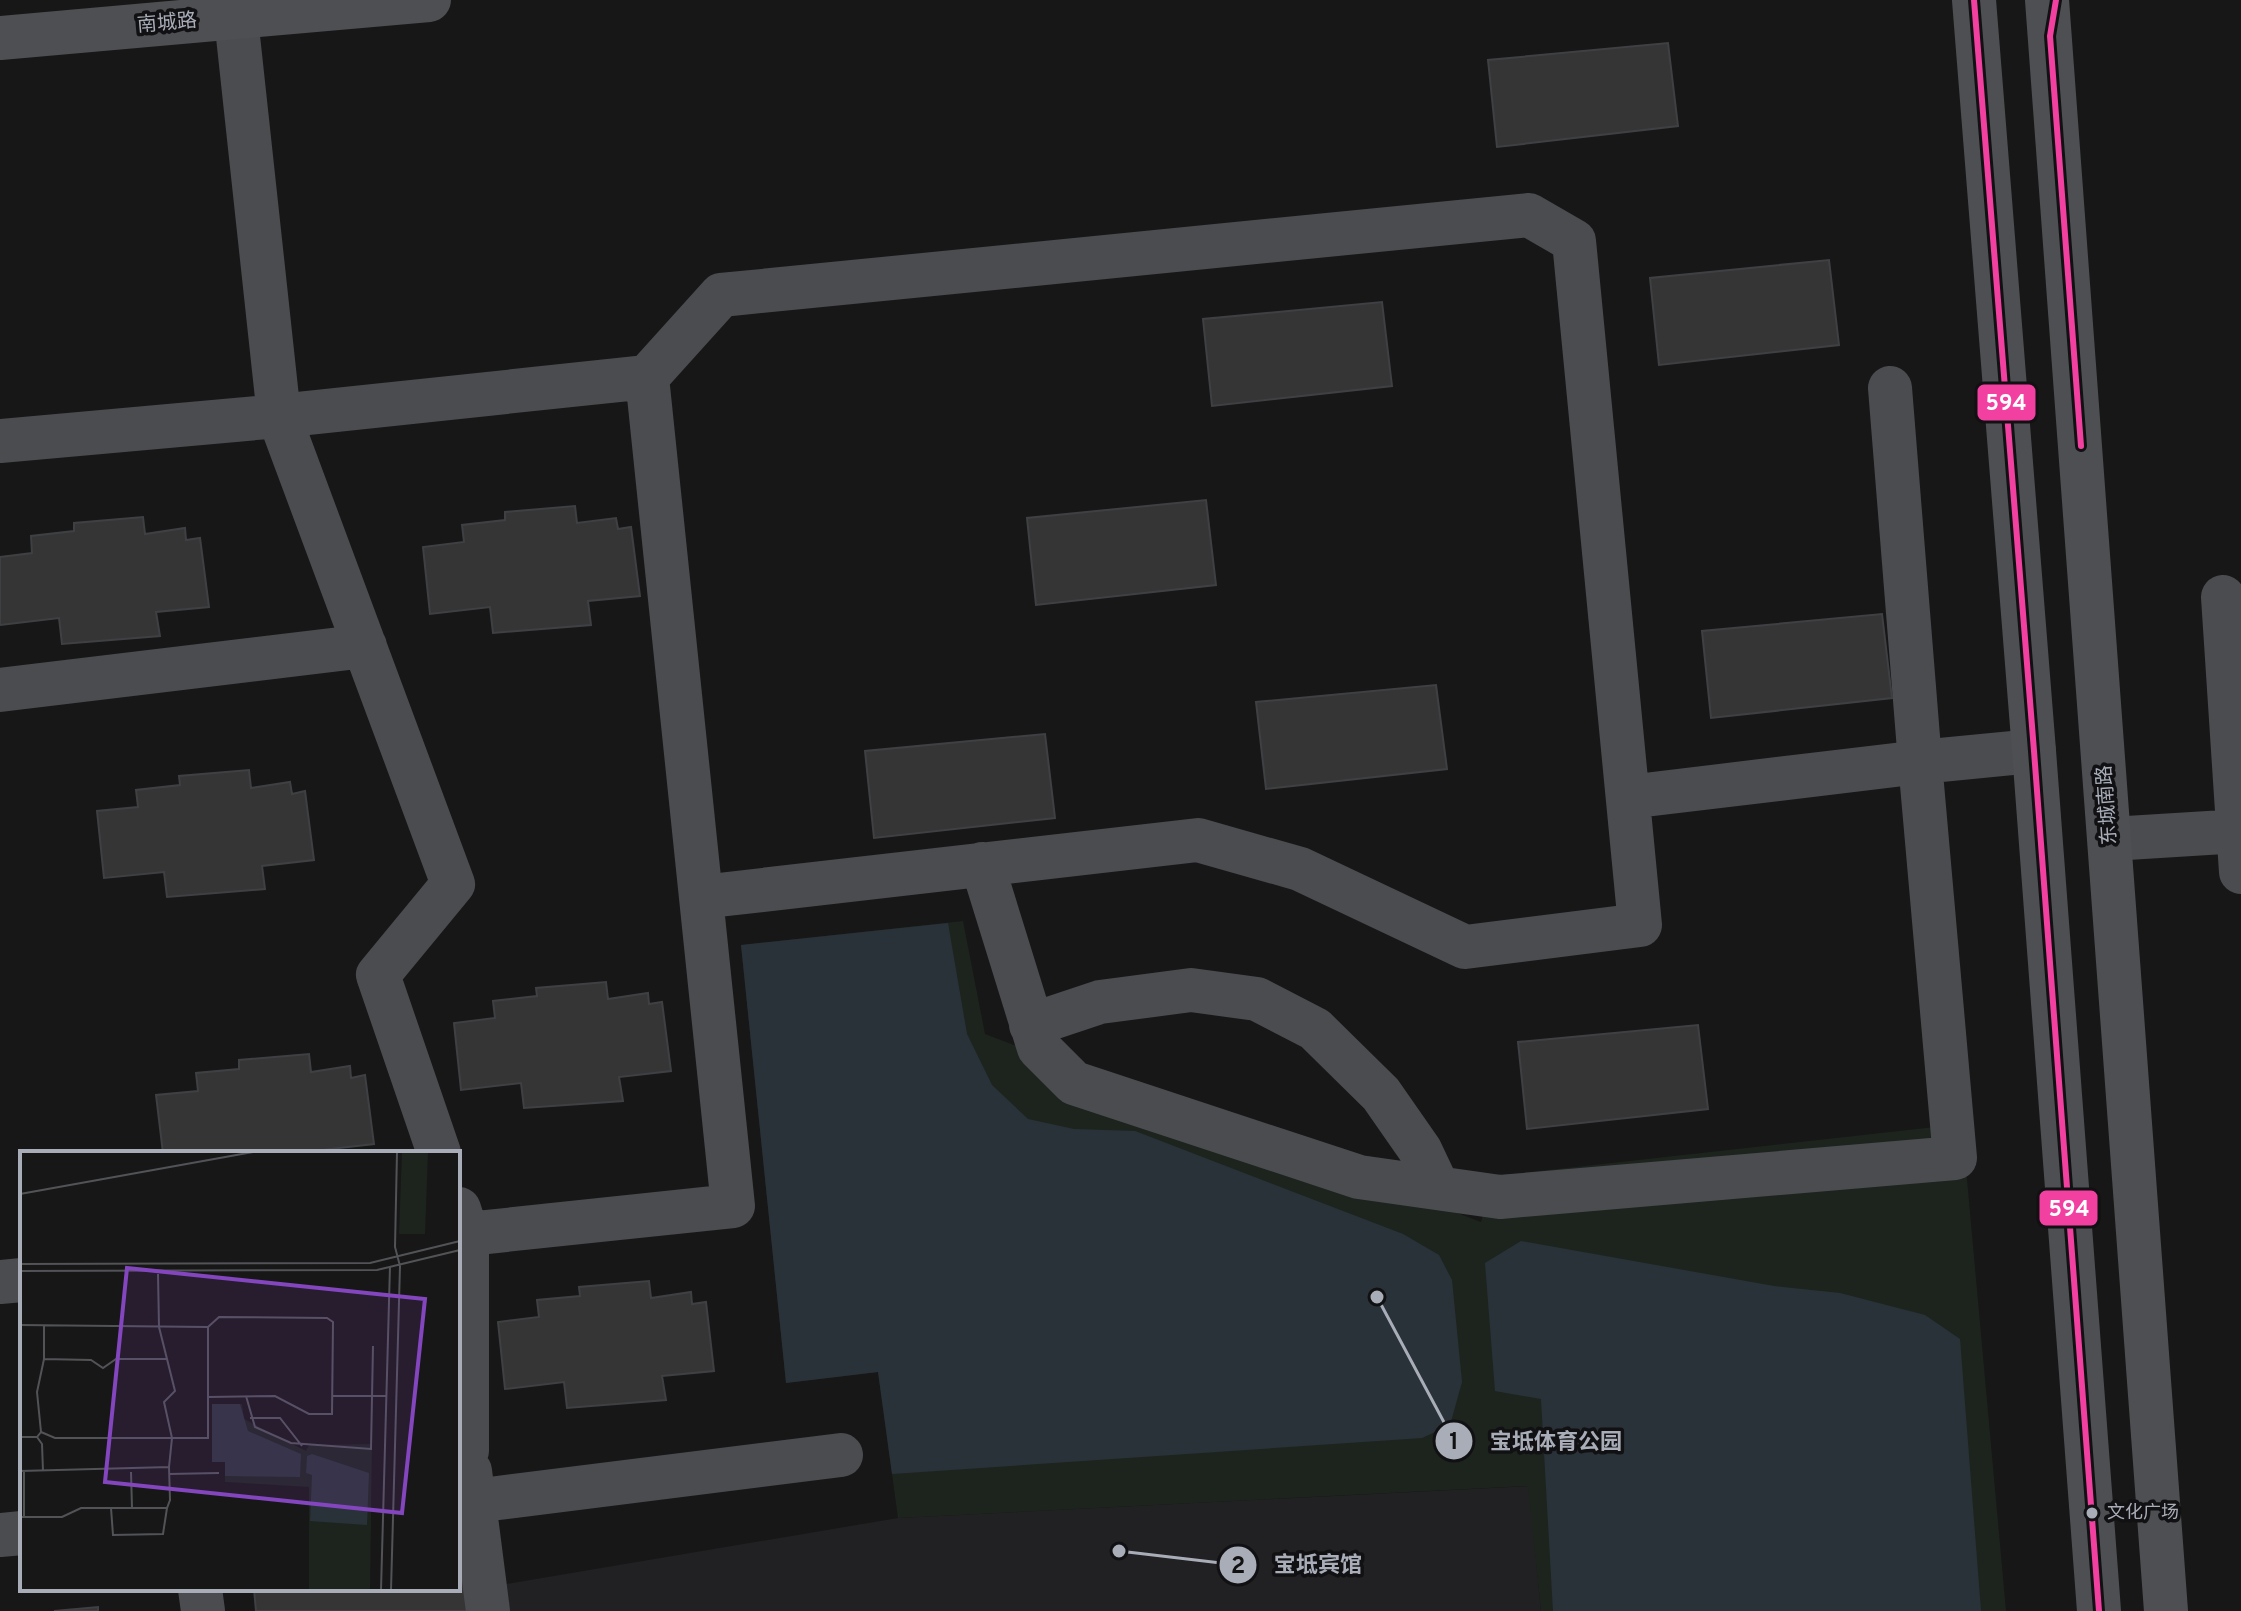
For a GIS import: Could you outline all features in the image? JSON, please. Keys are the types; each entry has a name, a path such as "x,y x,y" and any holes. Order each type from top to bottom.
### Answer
{"main road":[{"name":"南城路","path":"0,38 429,0"},
{"path":"1954,0 1958,22 1980,80"},
{"path":"1974,0 2099,1611"},
{"name":"东城南路","path":"2051,12 2166,1611"}],"street":[{"path":"236,18 279,416 453,884 378,975 438,1151"},
{"path":"0,441 279,416 647,377 721,295 1529,215 1574,241 1640,925 1465,947 1300,869 1198,840 701,897"},
{"path":"488,1611 474,1501 463,1452 461,1225 733,1206 647,377"},
{"path":"982,864 1039,1048 1074,1083 1359,1177 1500,1197 1955,1158 1890,388"},
{"path":"2111,839 2240,845 2223,597"},
{"path":"0,690 365,646"},
{"path":"1628,797 2034,751"},
{"path":"1031,1025 1100,1002 1191,990 1257,999 1315,1029 1381,1094 1420,1150 1438,1188"},
{"path":"0,1282 20,1280"},
{"path":"474,1501 841,1455"},
{"path":"0,1535 20,1533"},
{"path":"200,1591 203,1611"}],"shaded area":[{"path":"963,921 985,1034 1481,1222 1494,1176 1962,1124 2006,1611 1541,1611 1528,1486 898,1518 878,1372 786,1383 741,945"},
{"path":"948,923 967,1034 992,1085 1028,1119 1074,1129 1135,1131 1403,1234 1439,1255 1452,1280 1462,1382 1450,1425 1422,1438 892,1474 878,1372 786,1383 741,945"},
{"path":"1521,1241 1774,1286 1840,1293 1925,1315 1960,1339 1981,1611 1553,1611 1541,1399 1495,1391 1485,1263"},
{"path":"1529,1486 1541,1611 510,1611 506,1584 898,1518"}],"building":[{"path":"1668,43 1678,126 1497,147 1488,60"},
{"path":"1829,260 1839,345 1659,365 1650,278"},
{"path":"1382,302 1392,386 1212,406 1203,319"},
{"path":"1206,500 1216,585 1036,605 1027,518"},
{"path":"575,506 577,523 616,518 618,529 631,527 640,596 588,601 591,625 493,633 490,607 430,614 423,547 464,542 462,525 505,520 505,512"},
{"path":"143,517 145,534 185,528 186,540 200,538 209,607 156,612 160,636 62,644 59,618 0,625 0,557 32,553 31,536 74,531 74,523"},
{"path":"1882,614 1892,698 1711,718 1702,631"},
{"path":"1436,685 1447,769 1266,789 1256,702"},
{"path":"1045,734 1055,818 874,838 865,751"},
{"path":"249,770 251,788 290,782 292,794 305,791 314,860 262,866 265,889 167,897 164,872 104,878 97,811 138,807 136,790 180,785 179,776"},
{"path":"606,982 608,999 648,993 649,1004 662,1002 671,1071 619,1077 623,1101 524,1108 521,1083 461,1090 454,1023 495,1018 493,1001 537,996 536,988"},
{"path":"1698,1025 1708,1109 1527,1129 1518,1042"},
{"path":"309,1054 311,1072 350,1066 351,1078 365,1075 374,1144 321,1151 163,1151 156,1095 198,1091 196,1073 239,1069 239,1060"},
{"path":"649,1281 651,1298 691,1292 692,1304 706,1302 714,1371 662,1376 666,1400 567,1408 564,1382 505,1389 498,1322 539,1317 537,1300 580,1296 579,1287"},
{"path":"460,1561 468,1611 256,1611 254,1591 460,1591"},
{"path":"98,1607 98,1611 54,1611"}],"transit line":[{"name":"594","path":"1974,0 2099,1611"},
{"name":"594","path":"2056,0 2050,36 2081,446"}],"place":[{"name":"宝坻体育公园","path":"1377,1297"},
{"name":"文化广场","path":"2092,1513"},
{"name":"宝坻宾馆","path":"1119,1551"}]}
